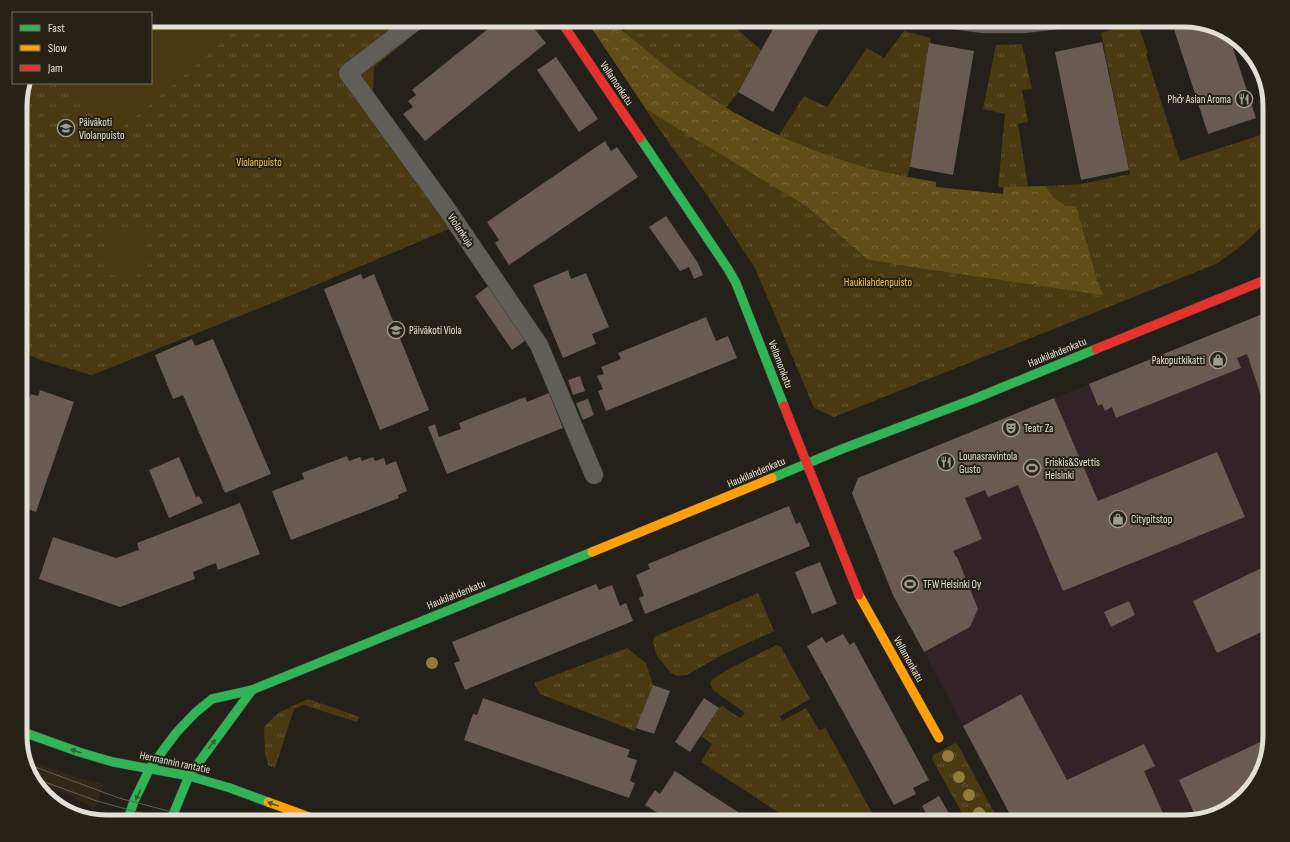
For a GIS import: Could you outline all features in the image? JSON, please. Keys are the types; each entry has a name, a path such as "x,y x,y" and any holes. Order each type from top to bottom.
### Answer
{"street":[{"name":"Violankuja","path":"408,27 348,73 446,208 539,345 594,475"},
{"name":"Vellamonkatu","path":"565,27 693,215 728,268 736,283 807,464 824,503 859,596 939,738"},
{"name":"Haukilahdenkatu","path":"129,815 134,801 150,768 176,733 195,713 212,699 252,690 842,449 995,390 1263,281"},
{"path":"173,815 189,776 252,690"},
{"name":"Hermannin rantatie","path":"27,733 79,752 113,762 189,776 230,788 304,815"}],"shaded area":[{"path":"1263,314 1263,736 1259,762 1250,780 1240,792 1224,804 1205,812 1194,814 1010,815 893,595 852,493 858,478"},
{"path":"31,761 79,778 104,784 95,808 70,795 46,787 38,776"}],"green space":[{"name":"Violanpuisto","path":"152,27 423,27 374,67 373,91 463,221 454,227 297,293 92,375 40,360 27,354 27,101 30,84 152,84"},
{"path":"152,27 237,27 230,32 219,45 139,114 112,135 65,84 152,84"},
{"path":"591,27 618,27 680,78 733,112 793,142 829,156 867,168 936,182 936,187 1003,194 1004,187 1045,186 1053,197 1065,206 1076,206 1097,280 1103,295 867,259 806,206 646,109"},
{"name":"Haukilahdenpuisto","path":"592,27 619,27 624,31 628,27 740,27 738,30 761,50 738,92 726,108 779,135 804,96 827,107 867,48 884,58 904,31 931,38 910,167 907,177 936,182 936,187 1003,194 1004,188 998,187 1005,114 983,109 996,45 1022,44 1032,89 1022,90 1028,122 1018,124 1028,187 1081,184 1130,174 1101,33 1120,27 1142,27 1139,28 1148,53 1146,54 1180,161 1263,134 1263,224 1248,240 1216,264 834,417 814,408 755,268 707,195 656,125"},
{"path":"146,226 147,268 138,273 135,279 103,274 107,235"},
{"path":"758,593 774,631 722,655 687,675 677,676 671,673 657,656 653,643 654,637"},
{"path":"777,645 781,647 810,699 780,716 782,721 806,708 818,729 821,730 825,727 873,815 782,815 701,762 712,744 701,736 719,708 722,706 740,718 745,713 713,690 710,682 731,668"},
{"path":"627,648 646,663 653,685 635,731 540,694 534,683"},
{"path":"308,699 360,717 357,722 304,705 294,709 275,768 268,765 265,752 264,727 278,713"},
{"path":"955,743 958,745 995,815 963,815 932,759 933,755"}],"building":[{"path":"490,27 533,27 546,43 425,141 403,114 413,107 408,101 416,95 412,90"},
{"path":"774,27 820,27 773,112 738,92"},
{"path":"1173,27 1194,28 1210,31 1231,43 1256,118 1208,134"},
{"path":"1102,42 1129,170 1081,180 1055,52"},
{"path":"929,43 974,51 953,175 910,167"},
{"path":"556,57 598,119 579,132 537,70"},
{"path":"605,141 611,151 617,147 638,177 509,265 495,243 499,240 487,222"},
{"path":"666,216 698,263 703,275 694,279 689,267 680,271 649,227"},
{"path":"568,270 571,279 586,273 609,327 592,334 596,344 563,358 533,285"},
{"path":"361,274 363,279 374,274 429,410 380,430 324,289"},
{"path":"491,284 529,338 512,350 475,296"},
{"path":"1263,314 1263,402 1247,354 1237,358 1241,368 1116,418 1112,407 1105,411 1102,404 1098,406 1089,384"},
{"path":"706,317 716,341 728,336 737,358 606,411 598,391 603,389 597,376 604,374 601,367 621,359 618,353"},
{"path":"192,339 195,346 213,339 271,474 225,493 183,395 173,399 155,355"},
{"path":"580,376 585,391 573,395 568,380"},
{"path":"40,390 74,402 36,512 27,509 27,405 31,394 38,396"},
{"path":"549,393 563,428 447,474 428,427 435,424 439,437 461,429 459,423 525,397 527,402"},
{"path":"1054,398 1098,501 1217,452 1245,517 1063,591 1018,485 988,497 985,490 965,498 982,539 953,551 957,557 978,609 970,627 924,652 893,595 852,493 858,478"},
{"path":"588,399 594,415 583,420 576,403"},
{"path":"347,456 349,461 360,457 362,461 373,457 375,461 384,458 386,465 396,461 407,491 398,495 399,498 291,540 272,491 304,479 302,473"},
{"path":"179,457 196,497 199,496 203,503 169,518 149,470"},
{"path":"240,503 260,554 218,570 216,563 210,565 193,572 195,579 120,607 39,579 53,537 116,558 139,550 137,543"},
{"path":"789,506 796,524 800,522 810,546 645,614 639,598 644,596 636,575 650,569 648,564"},
{"path":"820,562 837,604 812,614 795,572"},
{"path":"1263,567 1263,631 1217,653 1193,601"},
{"path":"596,584 599,590 612,585 620,606 626,603 633,621 465,690 454,663 460,661 452,642"},
{"path":"1129,601 1135,615 1111,627 1104,612"},
{"path":"843,634 850,645 854,642 929,780 913,788 916,794 894,805 807,646 822,637 826,643"},
{"path":"653,685 670,691 654,734 636,728"},
{"path":"1021,694 1067,780 1144,744 1155,766 1144,771 1164,815 1010,815 963,726"},
{"path":"483,698 630,750 627,757 637,760 630,781 635,783 629,798 464,740 473,714 477,715"},
{"path":"704,698 719,708 690,752 675,742"},
{"path":"1262,741 1259,762 1250,780 1232,799 1214,809 1195,814 1179,780"},
{"path":"675,771 743,815 661,815 645,805 655,790 660,794"},
{"path":"939,796 950,815 927,815 922,806"}],"tram line":[{"path":"33,766 119,798 183,815"},
{"path":"41,781 97,801 148,815"}],"traffic: fast":[{"path":"640,138 736,283 784,406"},
{"path":"772,478 842,449 974,399 1096,349"},
{"path":"129,815 134,801 150,768 176,733 195,713 212,699 252,690 592,552"},
{"path":"173,815 189,776 252,690"},
{"path":"27,733 79,752 113,762 189,776 230,788 268,802"}],"traffic: slow":[{"path":"592,552 772,478"},
{"path":"859,595 939,738"},
{"path":"268,802 304,815"}],"traffic: jam":[{"path":"565,27 640,138"},
{"path":"1096,349 1263,281"},
{"path":"784,406 859,595"}],"place":[{"name":"Phở Asian Aroma","path":"1244,99"},
{"name":"Päiväkoti Violanpuisto","path":"66,128"},
{"name":"Päiväkoti Viola","path":"396,330"},
{"name":"Pakoputkikatti","path":"1218,360"},
{"name":"Teatr Za","path":"1011,428"},
{"name":"Lounasravintola Gusto","path":"946,462"},
{"name":"Friskis&Svettis Helsinki","path":"1032,468"},
{"name":"Citypitstop","path":"1118,519"},
{"name":"TFW Helsinki Oy","path":"910,584"}]}
